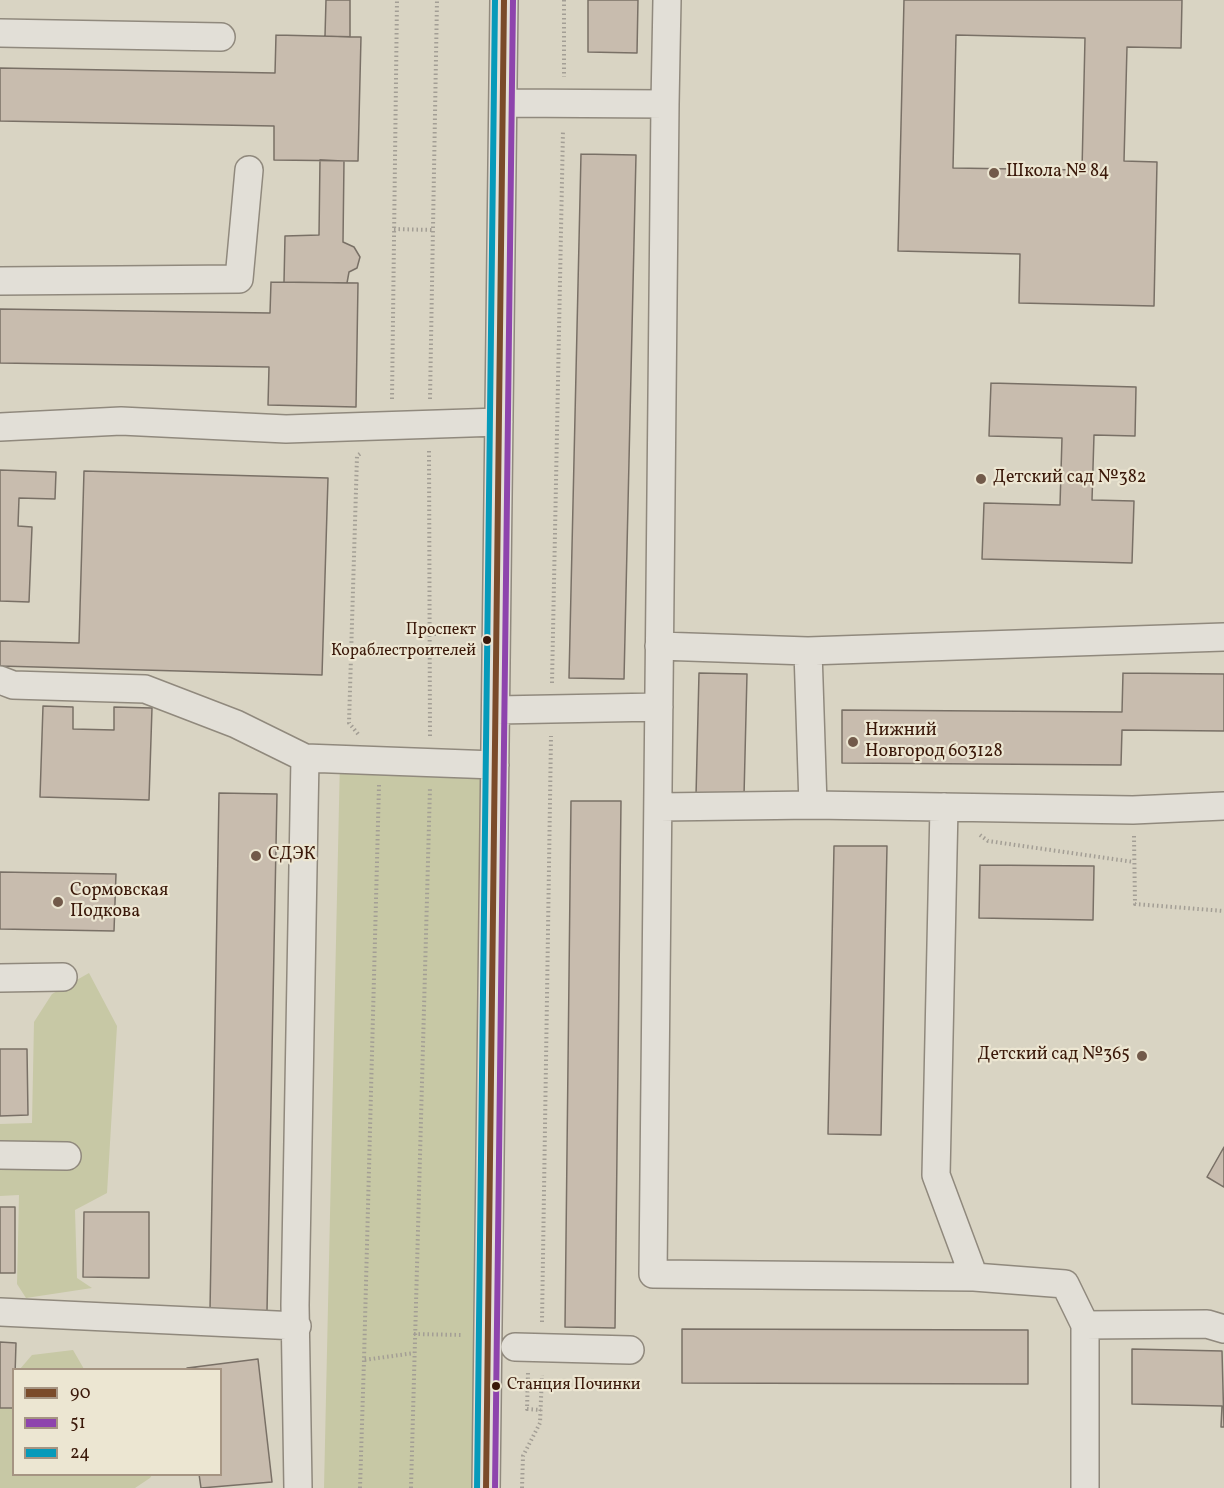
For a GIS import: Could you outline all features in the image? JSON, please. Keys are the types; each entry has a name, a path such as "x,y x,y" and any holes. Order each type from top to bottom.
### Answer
{"street":[{"path":"486,1488 497,710 495,637 505,103 504,0"},
{"path":"667,0 659,646 660,807 653,1274 974,1277 1065,1284 1085,1324 1084,1488"},
{"path":"0,33 221,37"},
{"path":"505,103 665,104"},
{"path":"0,281 239,279 249,170"},
{"path":"0,427 121,421 286,429 499,422"},
{"path":"659,646 808,651 1224,637"},
{"path":"808,651 813,805"},
{"path":"0,680 13,686 145,689 236,724 305,758 495,765"},
{"path":"497,710 659,707"},
{"path":"298,1488 297,1326 305,758"},
{"path":"660,807 813,805 1133,810 1224,806"},
{"path":"944,807 936,1175 974,1277"},
{"path":"0,978 63,977"},
{"path":"0,1155 67,1156"},
{"path":"0,1312 297,1326"},
{"path":"1085,1324 1207,1324 1224,1329"},
{"path":"528,1354 630,1350"}],"path":[{"path":"360,1488 379,760 349,723 357,456 392,427 397,0"},
{"path":"411,1488 430,762 429,426 437,0"},
{"path":"541,1410 527,1410 551,709 564,103 564,0"},
{"path":"394,229 432,230"},
{"path":"430,634 459,634"},
{"path":"1133,810 1135,904 1224,911"},
{"path":"979,834 988,841 1134,862"},
{"path":"414,1334 465,1335"},
{"path":"364,1360 414,1353"},
{"path":"522,1488 523,1456 540,1423 541,1410 528,1354"}],"green space":[{"path":"340,759 495,765 486,1488 324,1488"},
{"path":"89,973 117,1026 107,1193 75,1210 77,1278 92,1288 26,1298 17,1284 19,1195 0,1196 0,1124 32,1123 34,1022 52,994"},
{"path":"73,1350 83,1368 21,1368 32,1355"},
{"path":"12,1378 12,1476 151,1476 135,1488 0,1488 0,1394"}],"building":[{"path":"326,0 350,0 350,37 325,36"},
{"path":"588,0 638,0 637,53 588,52"},
{"path":"904,0 1182,0 1181,48 1127,47 1124,161 1157,162 1154,306 1019,303 1020,254 898,251","holes":["956,35 1085,38 1082,170 953,168"]},
{"path":"276,35 361,37 358,161 274,160 274,126 0,121 0,68 275,73"},
{"path":"581,154 636,155 624,679 569,678"},
{"path":"320,160 344,161 343,242 354,247 360,257 357,268 349,272 347,283 284,282 285,236 319,235"},
{"path":"271,282 358,283 356,407 268,405 269,367 0,363 0,309 270,313"},
{"path":"991,383 1136,387 1135,436 1094,435 1092,500 1134,501 1132,563 982,559 984,503 1060,505 1062,438 989,436"},
{"path":"0,470 56,472 55,499 19,498 18,526 32,527 29,602 0,601"},
{"path":"84,471 328,478 322,675 0,666 0,641 79,643"},
{"path":"699,673 747,674 744,796 696,796"},
{"path":"1123,673 1224,674 1224,731 1122,730 1121,765 842,763 842,710 1122,712"},
{"path":"43,706 73,707 73,729 114,730 114,707 152,708 149,800 40,797"},
{"path":"219,793 277,794 267,1311 210,1310"},
{"path":"571,801 621,801 615,1328 565,1327"},
{"path":"834,846 887,846 881,1135 828,1134"},
{"path":"980,865 1094,866 1093,920 979,918"},
{"name":"Сормовская Подкова","path":"0,872 116,874 114,931 0,929"},
{"path":"0,1049 27,1049 28,1115 0,1116"},
{"path":"1224,1147 1224,1187 1207,1177"},
{"path":"0,1207 15,1207 15,1273 0,1273"},
{"path":"84,1212 149,1212 149,1278 83,1277"},
{"path":"682,1329 1028,1330 1028,1384 682,1383"},
{"path":"0,1342 16,1343 15,1368 12,1368 12,1408 0,1408"},
{"path":"1132,1349 1222,1351 1224,1427 1221,1427 1222,1406 1132,1404"},
{"path":"258,1359 272,1482 201,1488 199,1476 222,1476 222,1368 187,1368"}],"transit line":[{"name":"24","path":"477,1488 495,0"},
{"name":"90","path":"486,1488 504,0"},
{"name":"51","path":"495,1488 513,0"}],"place":[{"name":"Школа № 84","path":"994,173"},
{"name":"Детский сад №382","path":"981,479"},
{"name":"Проспект Кораблестроителей","path":"487,640"},
{"name":"Нижний Новгород 603128","path":"853,742"},
{"name":"СДЭК","path":"256,856"},
{"name":"Сормовская Подкова","path":"58,902"},
{"name":"Детский сад №365","path":"1142,1056"},
{"name":"Станция Починки","path":"496,1386"}]}
